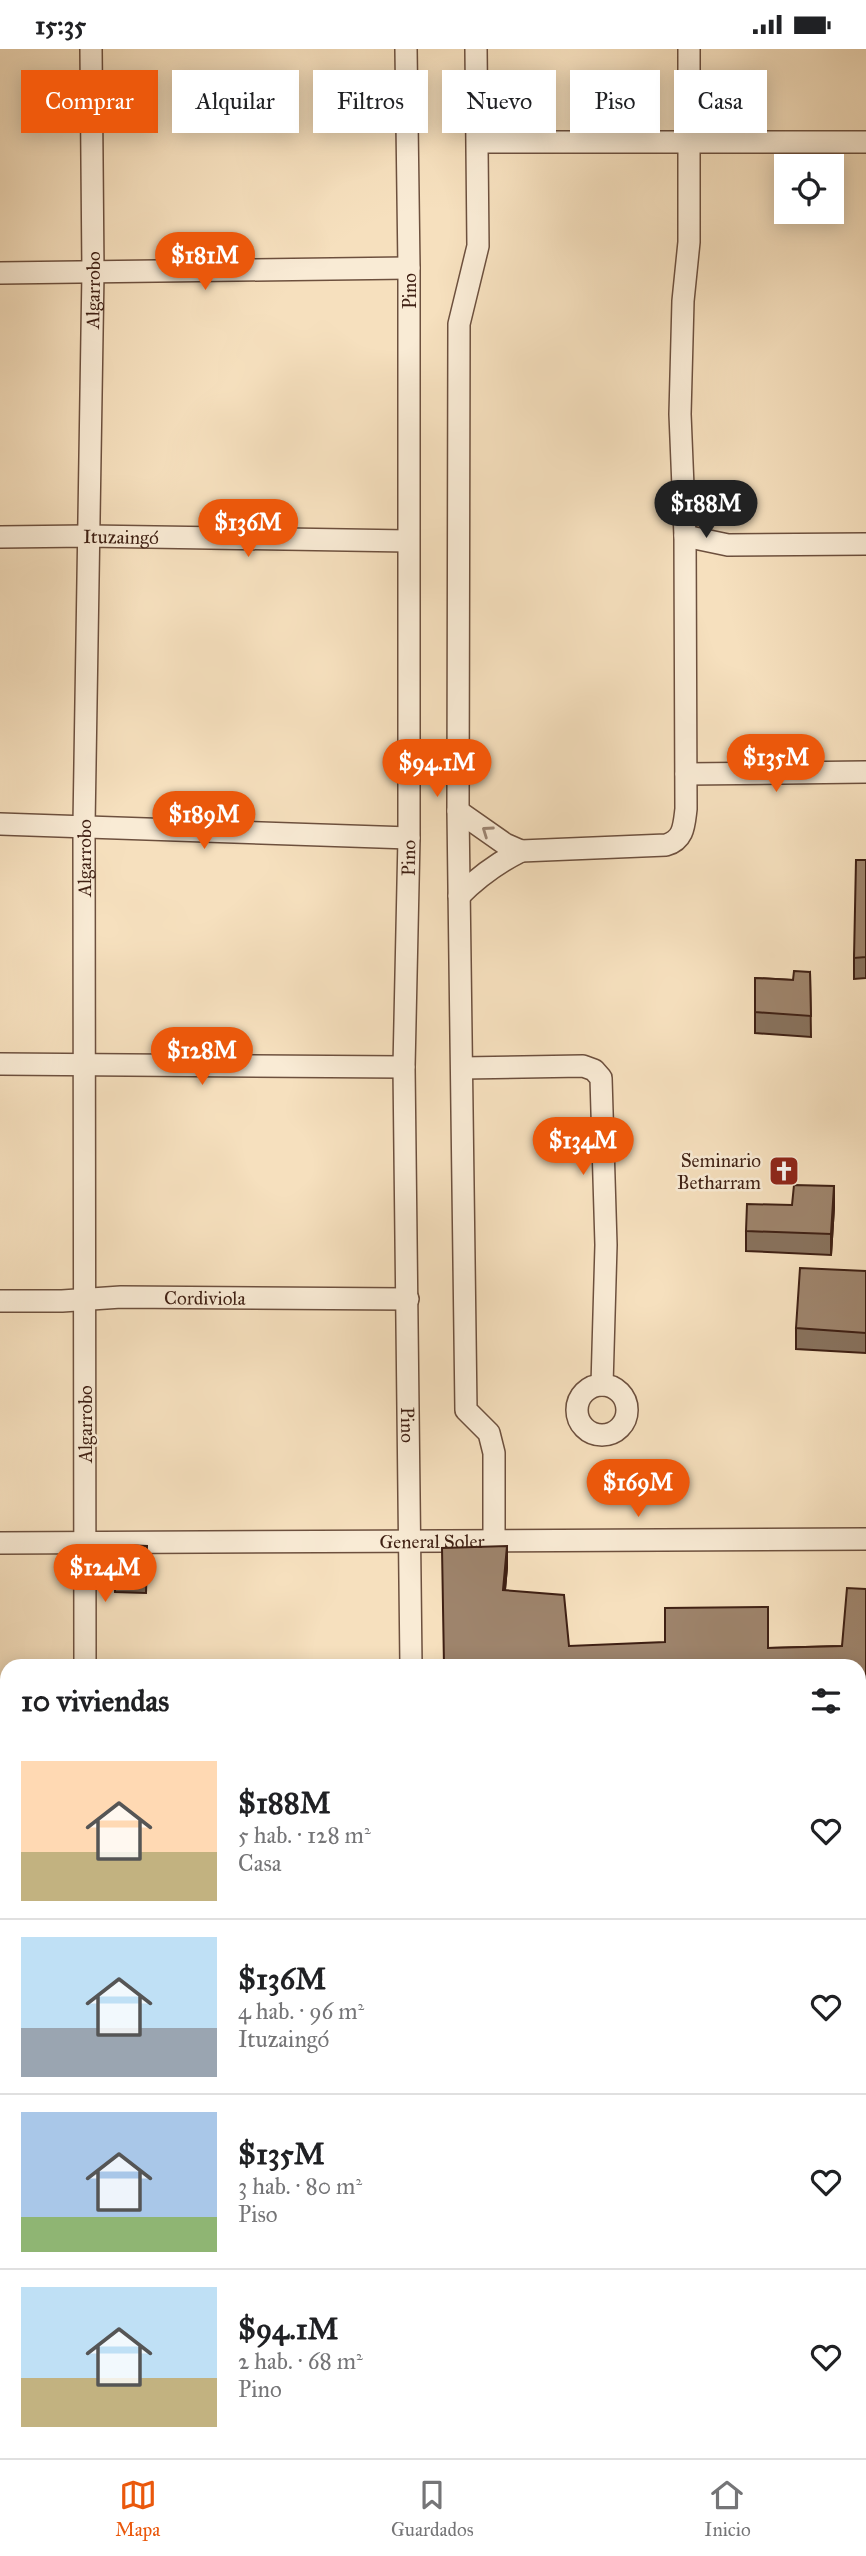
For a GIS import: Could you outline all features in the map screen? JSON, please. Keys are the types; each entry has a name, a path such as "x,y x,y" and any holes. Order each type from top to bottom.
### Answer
{"street":[{"name":"Algarrobo","path":"85,1659 84,825 93,272 91,49"},
{"name":"Pino","path":"406,49 409,268 409,838 404,1067 411,1659"},
{"path":"476,49 478,246 459,324 459,896 466,1410 489,1433 494,1453 494,1541"},
{"path":"458,811 505,844 521,851 666,845 673,843 682,833 686,809 685,536 680,414 683,301 689,242 690,49"},
{"path":"478,142 866,142"},
{"path":"0,273 409,268"},
{"path":"685,536 728,545 866,544"},
{"name":"Ituzaingó","path":"0,537 408,541"},
{"path":"686,774 866,772"},
{"path":"0,824 409,838"},
{"path":"459,896 494,866 521,851"},
{"path":"0,1064 404,1067"},
{"path":"462,1068 583,1066 594,1070 601,1078 606,1245 602,1385"},
{"name":"Cordiviola","path":"0,1301 86,1298 408,1299"},
{"name":"General Soler","path":"0,1543 866,1539"}],"building":[{"path":"856,860 866,860 866,957 854,958"},
{"path":"794,971 810,972 811,1016 755,1012 755,978 793,980"},
{"path":"794,1185 834,1186 831,1234 746,1231 747,1204 792,1205"},
{"path":"800,1268 866,1271 866,1333 796,1328"},
{"path":"125,1545 147,1546 146,1579 115,1577 118,1548"},
{"path":"507,1546 503,1590 564,1595 569,1646 665,1642 665,1608 768,1607 768,1648 842,1646 847,1588 866,1589 866,1659 444,1659 442,1548"}],"place":[{"name":"Seminario Betharram","path":"784,1171"}]}
